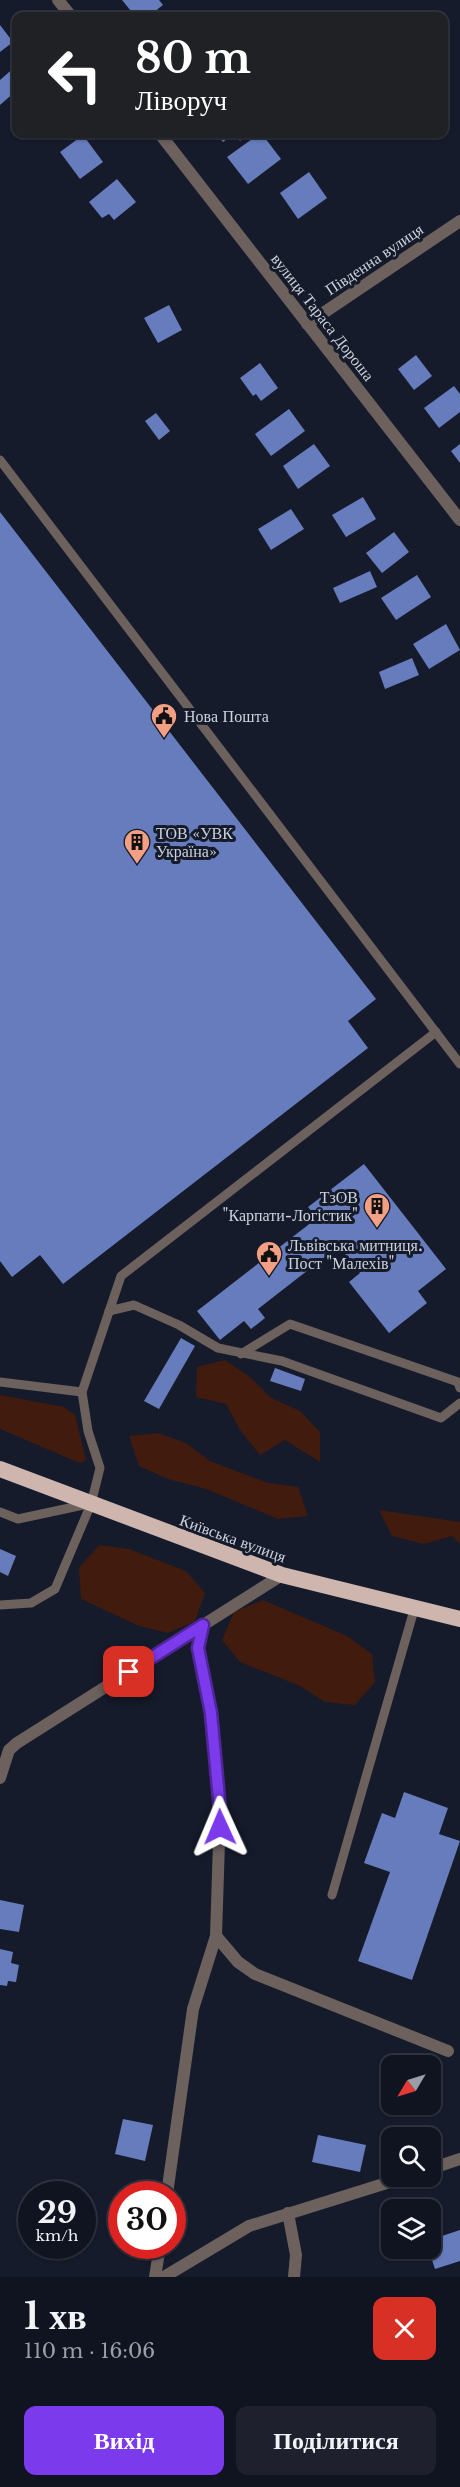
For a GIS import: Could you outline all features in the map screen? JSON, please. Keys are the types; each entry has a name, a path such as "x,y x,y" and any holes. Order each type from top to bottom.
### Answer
{"highway":[{"name":"Київська вулиця","path":"0,1469 282,1575 414,1610 460,1619"}],"street":[{"path":"58,0 68,12"},
{"name":"вулиця Тараса Дороша","path":"163,138 460,520"},
{"name":"Південна вулиця","path":"307,324 460,221"},
{"path":"0,1778 9,1750 17,1743 282,1575"},
{"path":"169,2181 193,2009 216,1936 220,1810 211,1713 198,1648 203,1625"},
{"path":"216,1936 238,1962 255,1974 448,2051"},
{"path":"441,2165 460,2159"},
{"path":"164,2277 249,2226 381,2184"},
{"path":"288,2212 296,2254 294,2277"},
{"path":"155,2277 158,2259"}],"lane":[{"path":"0,460 460,1064"},
{"path":"0,1605 31,1603 55,1589 91,1504 100,1468 88,1431 82,1392 121,1276 436,1032"},
{"path":"108,1311 134,1305 179,1325 218,1348 282,1361 441,1418 460,1403"},
{"path":"242,1354 290,1324 458,1382 460,1388"},
{"path":"0,1382 82,1392"},
{"path":"0,1512 18,1519 91,1504"},
{"path":"332,1895 414,1610"}],"shaded area":[{"path":"225,1360 250,1377 271,1398 300,1411 320,1432 320,1462 285,1440 260,1455 240,1430 226,1404 196,1397 197,1367"},
{"path":"0,1395 64,1407 75,1415 86,1460 80,1463 0,1429"},
{"path":"158,1433 186,1443 210,1461 268,1483 298,1487 308,1516 278,1519 206,1489 168,1479 139,1466 129,1436"},
{"path":"379,1510 460,1522 460,1544 452,1536 424,1544 392,1536"},
{"path":"99,1545 129,1549 186,1571 205,1593 195,1621 168,1633 139,1626 81,1599 79,1568"},
{"path":"263,1600 347,1636 372,1654 375,1682 355,1705 325,1702 300,1686 240,1662 222,1640 234,1612"}],"building":[{"path":"122,0 159,0 163,5 154,12 132,12"},
{"path":"0,25 12,43 0,52"},
{"path":"12,70 12,94 0,105 0,80"},
{"path":"79,138 85,138 103,162 80,179 60,152"},
{"path":"253,138 265,138 281,159 248,184 227,157"},
{"path":"309,172 327,198 298,219 280,193"},
{"path":"117,179 136,202 114,220 109,214 102,218 89,202"},
{"path":"169,305 182,330 158,343 144,318"},
{"path":"416,355 432,376 414,390 398,369"},
{"path":"260,363 278,388 261,401 256,394 253,396 240,378"},
{"path":"454,386 460,394 460,412 439,428 424,408"},
{"path":"289,409 305,431 271,456 255,434"},
{"path":"156,413 170,431 159,440 145,421"},
{"path":"314,444 330,466 298,489 283,466"},
{"path":"460,444 460,463 451,451"},
{"path":"363,497 376,519 346,537 332,515"},
{"path":"291,509 304,529 271,550 258,529"},
{"name":"ТОВ «УВК Україна»","path":"0,512 376,999 348,1021 368,1048 63,1284 40,1255 12,1277 0,1261"},
{"path":"394,532 409,552 382,573 366,553"},
{"path":"370,571 377,587 340,603 333,588"},
{"path":"417,575 431,597 396,620 381,598"},
{"path":"446,624 460,650 429,669 413,644"},
{"path":"412,658 419,675 385,689 379,672"},
{"path":"364,1164 446,1269 418,1291 427,1303 389,1333 349,1282 360,1273 339,1246 258,1309 265,1318 251,1329 244,1321 220,1340 197,1311 317,1218 308,1207"},
{"path":"181,1338 195,1346 159,1409 144,1401"},
{"path":"275,1368 305,1379 301,1391 270,1381"},
{"path":"0,1549 16,1556 8,1576 0,1572"},
{"path":"404,1792 448,1808 439,1834 460,1841 412,1980 358,1961 390,1872 364,1863 382,1813 395,1818"},
{"path":"0,1900 24,1905 19,1932 0,1929"},
{"path":"0,1949 13,1952 11,1963 19,1965 16,1982 8,1981 7,1986 0,1985"},
{"path":"123,2119 153,2125 145,2161 115,2154"},
{"path":"318,2135 366,2145 360,2172 312,2162"},
{"path":"460,2230 460,2261 435,2269 432,2259 441,2259 441,2236"}],"place":[{"name":"Нова Пошта","path":"164,739"},
{"name":"ТОВ «УВК Україна»","path":"137,865"},
{"name":"ТзОВ \"Карпати-Логістик\"","path":"377,1229"},
{"name":"Львівська митниця. Пост \"Малехів\"","path":"269,1277"}],"route":[{"path":"129,1672 203,1625 198,1648 211,1713 220,1827"}]}
